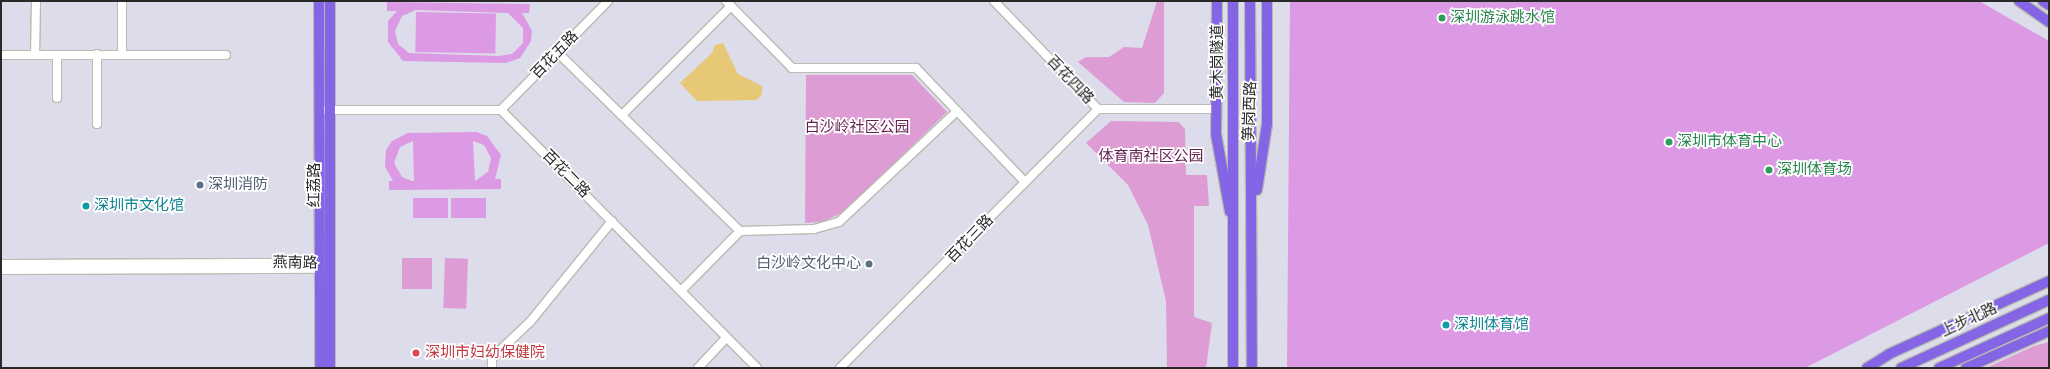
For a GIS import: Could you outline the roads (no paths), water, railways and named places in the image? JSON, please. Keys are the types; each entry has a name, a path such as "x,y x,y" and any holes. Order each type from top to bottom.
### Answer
{"main road":[{"name":"红荔路","path":"319,1 325,110 330,264 330,368"},
{"name":"红荔路","path":"320,368 320,266 330,1"},
{"name":"笋岗西路","path":"1217,1 1216,110 1221,167 1233,220"},
{"name":"黄木岗隧道","path":"1233,1 1233,123"},
{"name":"笋岗西路","path":"1250,1 1252,368"},
{"name":"笋岗西路","path":"1252,221 1266,132 1266,1"},
{"path":"2019,1 2049,22"},
{"name":"笋岗西路","path":"1233,123 1233,368"},
{"path":"1867,368 1889,354 2049,281"},
{"name":"上步北路","path":"1901,368 2049,300"},
{"name":"上步北路","path":"1939,368 2047,320"},
{"path":"1966,368 2049,331"}],"street":[{"path":"35,55 36,1"},
{"path":"122,1 122,54"},
{"name":"百花五路","path":"501,110 608,1"},
{"name":"百花四路","path":"994,1 1098,109 1216,110"},
{"path":"622,115 729,3 792,68 916,68 1025,182"},
{"path":"558,53 740,231"},
{"path":"97,54 97,124"},
{"path":"1,55 226,55"},
{"path":"57,55 57,98"},
{"name":"百花三路","path":"840,368 1098,109"},
{"path":"325,110 501,110"},
{"name":"百花二路","path":"501,110 612,220 757,368"},
{"path":"681,291 740,231 814,229 839,222 957,111"},
{"path":"492,368 492,358 530,322 612,220"},
{"name":"燕南路","path":"1,264 320,266"},
{"name":"燕南路","path":"1,270 320,266 330,264"},
{"path":"698,368 726,338"}],"place":[{"name":"深圳游泳跳水馆","path":"1442,18"},
{"name":"深圳市体育中心","path":"1669,142"},
{"name":"深圳体育场","path":"1769,170"},
{"name":"深圳消防","path":"200,185"},
{"name":"深圳市文化馆","path":"86,206"},
{"name":"白沙岭文化中心","path":"869,264"},
{"name":"深圳体育馆","path":"1446,325"},
{"name":"深圳市妇幼保健院","path":"416,353"}],"park label":[{"name":"白沙岭社区公园","path":"857,128"},
{"name":"体育南社区公园","path":"1151,157"}]}
